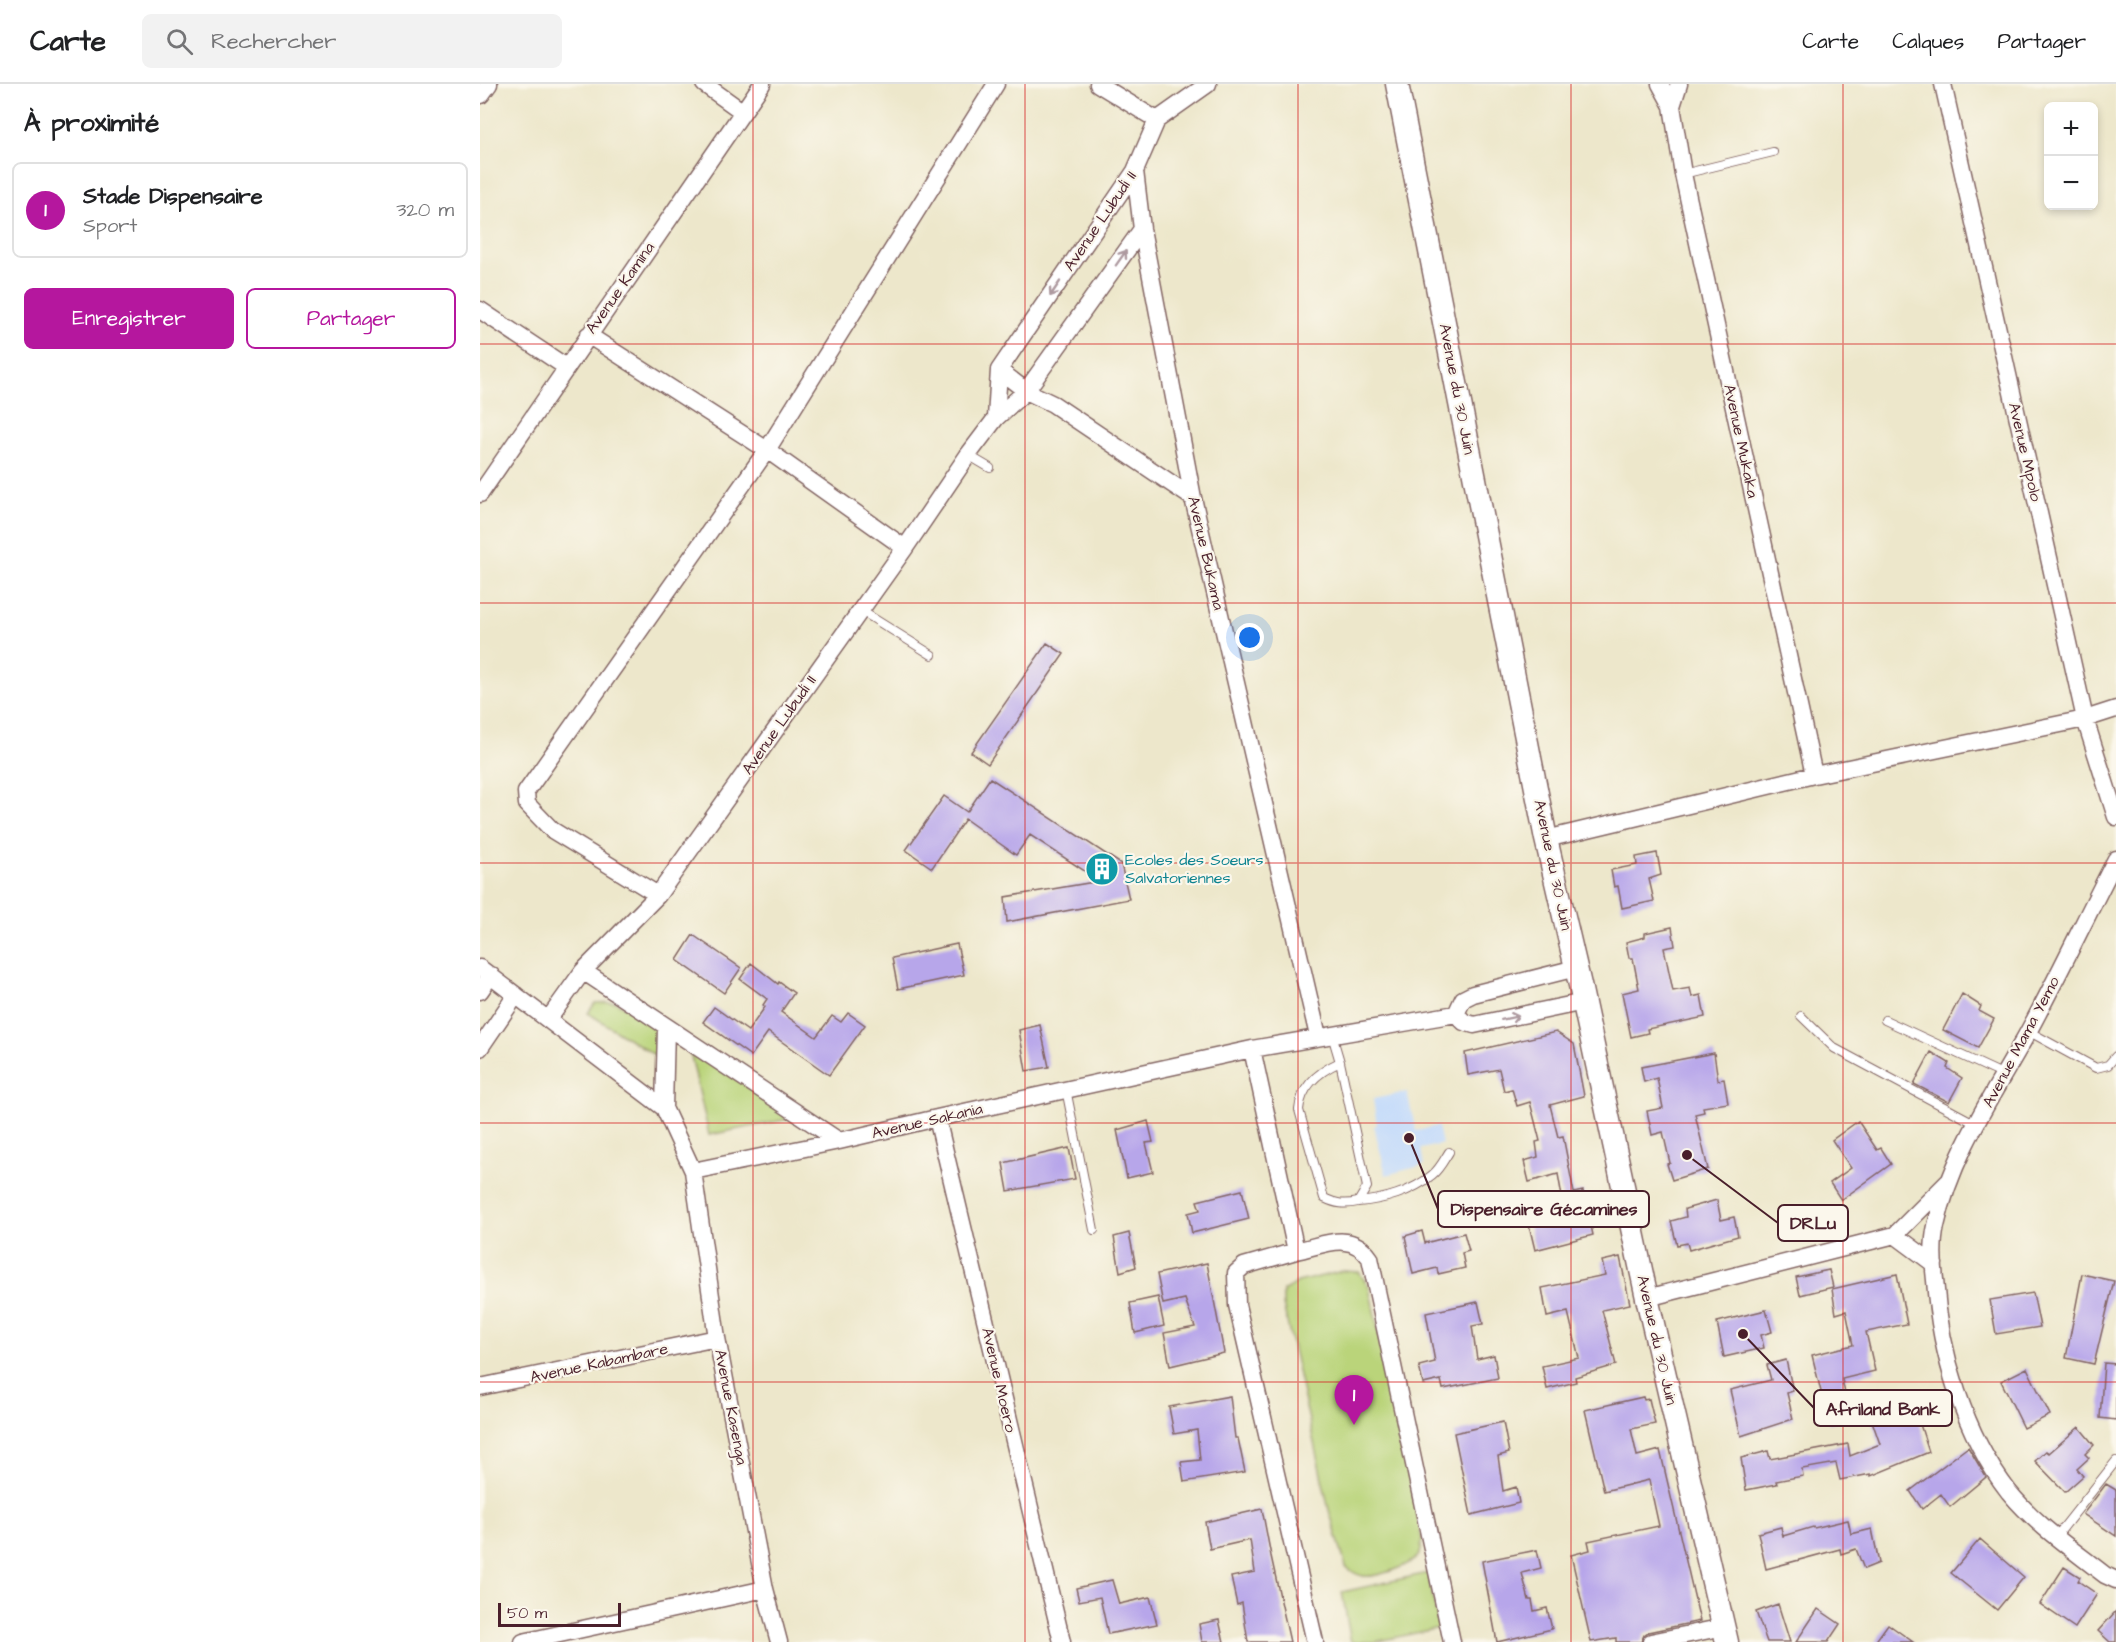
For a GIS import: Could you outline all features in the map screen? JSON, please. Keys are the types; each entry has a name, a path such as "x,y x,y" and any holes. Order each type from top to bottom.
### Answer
{"street":[{"path":"704,84 743,112"},
{"name":"Avenue Kamina","path":"480,494 762,84"},
{"path":"658,895 552,830 527,804 526,792 767,450 996,84"},
{"path":"1098,84 1158,120 1208,84"},
{"name":"Avenue du 30 Juin","path":"1397,84 1546,839 1584,1002 1647,1298 1726,1635"},
{"name":"Avenue Mukaka","path":"1660,84 1672,106 1683,174 1814,775"},
{"name":"Avenue Mukaka","path":"1672,106 1680,84"},
{"name":"Avenue Mpolo","path":"1943,84 2085,719 2116,817"},
{"name":"Avenue Lubudi II","path":"999,370 1136,171 1158,120"},
{"name":"Avenue Bukama","path":"1136,171 1142,229 1192,498 1325,1035"},
{"name":"Avenue Lubudi II","path":"548,1020 583,971 658,895 905,548 968,455 996,418 1026,391 1142,229"},
{"path":"480,310 566,367"},
{"path":"588,335 767,450 905,548"},
{"path":"999,370 1026,391 1053,404 1192,498"},
{"path":"996,418 999,370"},
{"path":"1546,839 1814,775 2085,719 2116,709"},
{"name":"Avenue Mama Yemo","path":"2116,859 1948,1181 1935,1228 1934,1264 1937,1312 1957,1393 1970,1428 1991,1465 2010,1492 2038,1522 2105,1575 2116,1580"},
{"path":"1576,968 1473,994 1463,999 1456,1014 1464,1022 1474,1025 1584,1002"},
{"path":"583,971 839,1141"},
{"path":"480,991 485,972 664,1108"},
{"path":"480,1048 516,995"},
{"name":"Avenue Sakania","path":"693,1171 839,1141 1252,1049 1456,1014"},
{"path":"666,1028 664,1108 693,1171"},
{"path":"1252,1049 1296,1251"},
{"name":"Avenue Moero","path":"937,1118 1062,1642"},
{"name":"Avenue Kasenga","path":"693,1171 717,1338 765,1589 779,1642"},
{"path":"1647,1298 1895,1234 1948,1181"},
{"path":"1895,1234 1934,1264"},
{"path":"1315,1642 1239,1316 1235,1284 1236,1273 1244,1266 1344,1240 1359,1245 1370,1258 1452,1642"},
{"name":"Avenue Kabambare","path":"480,1387 717,1338"},
{"path":"523,1642 765,1589"},
{"path":"1651,1642 1726,1635"}],"lane":[{"path":"1683,174 1773,152"},
{"path":"968,455 990,468"},
{"path":"860,610 932,656"},
{"path":"1801,1016 1834,1048 1976,1124"},
{"path":"1885,1020 2004,1075"},
{"path":"2028,1031 2096,1068 2108,1065 2116,1056"},
{"path":"1325,1035 1340,1062 1366,1178 1367,1187 1358,1202"},
{"path":"1340,1062 1317,1076 1300,1097 1299,1110 1324,1198 1334,1203 1348,1204 1377,1200 1416,1186 1434,1174 1449,1152"},
{"path":"1066,1089 1094,1230"},
{"path":"2056,1537 2116,1461"}],"shaded area":[{"path":"1407,1092 1416,1131 1438,1126 1442,1144 1421,1149 1424,1165 1386,1175 1374,1126 1377,1125 1373,1099"}],"green space":[{"path":"615,1002 649,1019 657,1034 664,1061 588,1013 595,1003"},
{"path":"689,1047 794,1118 709,1135"},
{"path":"1343,1271 1359,1272 1369,1287 1422,1539 1421,1550 1417,1558 1394,1570 1369,1576 1359,1575 1346,1567 1329,1510 1283,1304 1283,1291 1298,1282"},
{"path":"1428,1573 1439,1628 1374,1642 1351,1642 1342,1592"}],"building":[{"path":"1047,643 1064,654 988,764 971,752"},
{"path":"990,778 1121,864 1129,899 1007,922 1005,897 1100,881 1030,835 1016,855 965,819 932,868 906,850 944,796 967,812"},
{"path":"1657,853 1661,875 1649,879 1654,901 1622,908 1618,886 1614,887 1611,870 1637,865 1636,857"},
{"path":"1672,927 1675,946 1664,948 1673,991 1690,988 1692,997 1701,995 1705,1017 1647,1029 1648,1033 1631,1037 1622,993 1639,989 1633,958 1629,958 1626,942 1645,937 1645,933"},
{"path":"693,935 741,968 724,993 677,960"},
{"path":"957,944 964,975 898,989 892,958"},
{"path":"751,963 794,993 781,1012 816,1037 832,1016 841,1022 848,1013 865,1025 829,1075 768,1032 751,1056 703,1022 714,1007 748,1031 765,1007 763,1005 767,999 740,979"},
{"path":"1962,994 1981,1006 1979,1011 1994,1019 1978,1048 1943,1030"},
{"path":"1040,1025 1049,1067 1026,1071 1019,1030"},
{"path":"1556,1032 1574,1044 1584,1096 1550,1105 1558,1137 1563,1136 1574,1193 1583,1191 1586,1203 1607,1198 1611,1221 1591,1226 1593,1235 1535,1250 1529,1225 1544,1221 1542,1213 1564,1208 1558,1174 1529,1182 1524,1161 1538,1157 1536,1142 1540,1141 1530,1102 1517,1106 1512,1089 1504,1091 1499,1069 1468,1075 1465,1053"},
{"path":"1931,1052 1949,1063 1947,1068 1962,1078 1949,1102 1914,1084"},
{"path":"1714,1053 1718,1080 1724,1079 1728,1103 1703,1107 1704,1112 1695,1114 1708,1169 1672,1180 1667,1164 1670,1163 1663,1132 1652,1135 1647,1111 1663,1108 1657,1078 1644,1082 1641,1067"},
{"path":"1148,1121 1153,1142 1146,1143 1153,1172 1127,1178 1117,1130"},
{"path":"1858,1121 1877,1150 1881,1148 1891,1164 1841,1200 1830,1183 1851,1168 1832,1140"},
{"path":"1069,1148 1075,1179 1008,1191 1003,1163"},
{"path":"1242,1190 1249,1219 1192,1233 1188,1213 1200,1210 1197,1201"},
{"path":"1717,1200 1721,1220 1734,1217 1738,1236 1689,1250 1687,1243 1677,1245 1671,1221 1686,1217 1685,1209"},
{"path":"1422,1231 1425,1243 1464,1233 1469,1251 1462,1253 1465,1268 1438,1274 1437,1268 1413,1274 1405,1236"},
{"path":"1129,1233 1136,1267 1120,1272 1114,1237"},
{"path":"1620,1257 1630,1304 1602,1310 1616,1365 1575,1377 1576,1382 1547,1389 1542,1366 1579,1358 1568,1312 1547,1317 1542,1288 1605,1275 1602,1261"},
{"path":"1207,1263 1224,1353 1170,1366 1164,1333 1195,1327 1185,1299 1163,1304 1157,1274"},
{"path":"1829,1270 1833,1287 1800,1295 1796,1277"},
{"path":"1897,1274 1907,1324 1866,1332 1875,1371 1842,1379 1850,1418 1829,1424 1812,1355 1853,1345 1846,1311 1836,1314 1832,1289"},
{"path":"2082,1274 2114,1281 2094,1364 2066,1358"},
{"path":"2033,1293 2040,1327 1996,1334 1990,1300"},
{"path":"1158,1297 1164,1326 1135,1333 1130,1303"},
{"path":"1478,1302 1483,1324 1472,1326 1477,1359 1494,1355 1498,1378 1443,1389 1441,1380 1423,1384 1419,1366 1435,1362 1426,1313"},
{"path":"1766,1310 1772,1332 1761,1335 1764,1348 1724,1357 1717,1322"},
{"path":"1786,1360 1793,1391 1787,1393 1793,1419 1741,1436 1730,1390 1771,1380 1767,1365"},
{"path":"2104,1363 2116,1364 2116,1420 2100,1418"},
{"path":"2027,1368 2050,1415 2024,1428 2001,1381"},
{"path":"1230,1396 1235,1438 1238,1438 1245,1472 1184,1482 1181,1462 1200,1460 1197,1430 1174,1434 1169,1407"},
{"path":"1643,1397 1644,1400 1649,1399 1655,1424 1631,1429 1637,1456 1660,1450 1700,1621 1648,1632 1641,1642 1616,1642 1616,1638 1591,1642 1571,1555 1590,1550 1588,1541 1659,1526 1649,1480 1604,1491 1585,1410"},
{"path":"1905,1409 1907,1413 1910,1412 1911,1417 1917,1415 1929,1452 1871,1476 1871,1474 1840,1480 1836,1463 1802,1469 1803,1476 1746,1490 1741,1458 1768,1451 1770,1459 1848,1444 1850,1456 1880,1444 1872,1421"},
{"path":"1503,1422 1509,1453 1498,1456 1503,1491 1516,1487 1519,1503 1471,1515 1454,1433"},
{"path":"2079,1427 2094,1445 2085,1454 2089,1458 2077,1469 2083,1476 2065,1492 2035,1461 2046,1451 2049,1453"},
{"path":"1968,1447 1986,1477 1950,1507 1941,1494 1922,1509 1910,1491"},
{"path":"2106,1484 2116,1490 2116,1536 2083,1514"},
{"path":"1262,1509 1290,1642 1248,1642 1242,1603 1237,1605 1231,1577 1255,1572 1250,1540 1210,1549 1205,1522"},
{"path":"1848,1520 1851,1534 1872,1529 1879,1563 1864,1569 1856,1549 1841,1554 1840,1549 1766,1569 1758,1533 1781,1527 1783,1536"},
{"path":"1980,1539 2024,1577 1997,1610 1951,1573"},
{"path":"1537,1550 1541,1568 1522,1573 1534,1611 1547,1608 1552,1629 1497,1642 1482,1561"},
{"path":"2064,1567 2080,1577 2078,1581 2097,1594 2075,1628 2040,1604"},
{"path":"1112,1580 1119,1604 1150,1597 1157,1624 1108,1634 1100,1597 1079,1601 1076,1588"},
{"path":"1778,1604 1790,1642 1767,1642 1756,1612"},
{"path":"1818,1609 1840,1624 1828,1642 1796,1642"},
{"path":"2116,1611 2116,1642 2110,1642 2098,1631"},
{"path":"1219,1620 1224,1642 1202,1642 1199,1624"},
{"path":"1888,1624 1913,1642 1875,1642"}],"place":[{"name":"Ecoles des Soeurs Salvatoriennes","path":"1102,869"},
{"name":"Dispensaire Gécamines","path":"1409,1138"},
{"name":"DRLu","path":"1687,1155"},
{"name":"Afriland Bank","path":"1743,1334"},
{"name":"Stade Dispensaire","path":"1354,1425"}]}
